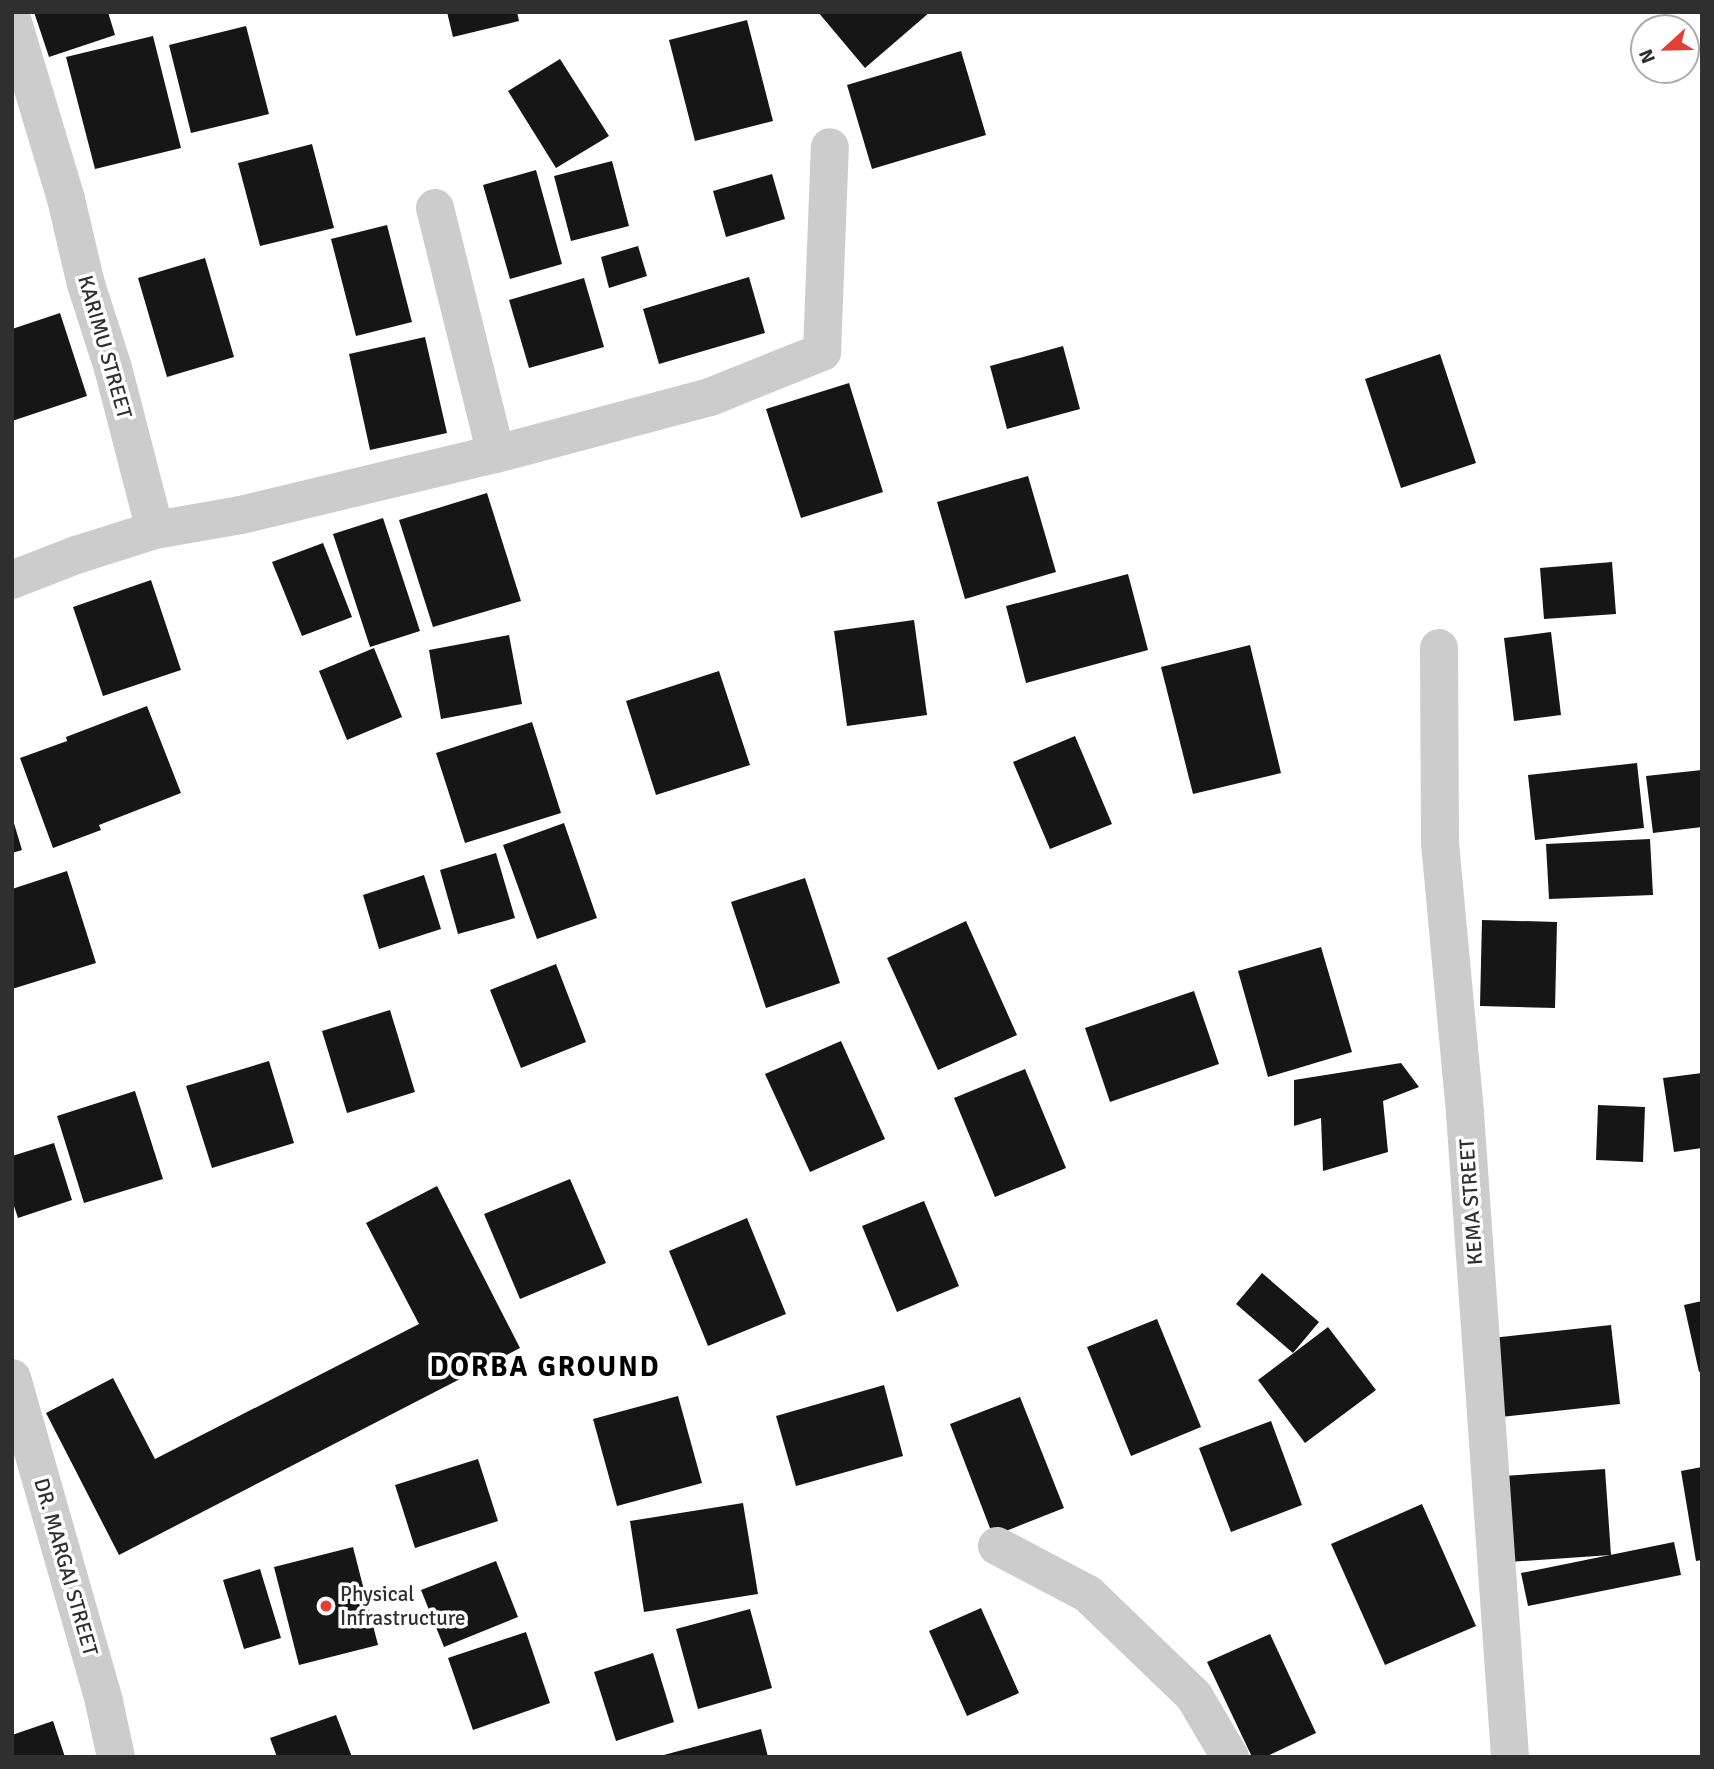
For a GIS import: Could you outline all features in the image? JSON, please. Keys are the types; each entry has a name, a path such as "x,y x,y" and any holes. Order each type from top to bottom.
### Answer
{"street":[{"name":"KARIMU STREET","path":"12,19 66,199 86,284 113,368 155,530"},
{"path":"12,580 76,555 155,530 241,515 496,454 710,397 822,352 830,147"},
{"path":"435,208 496,454"},
{"name":"KEMA STREET","path":"1439,648 1440,843 1465,1113 1510,1757"},
{"name":"DR. MARGAI STREET","path":"12,1378 104,1702 116,1757"},
{"path":"997,1546 1088,1594 1194,1696 1230,1757"}],"building":[{"path":"34,12 108,12 115,35 49,57"},
{"path":"447,12 517,12 519,21 453,37"},
{"path":"818,12 930,12 865,68"},
{"path":"747,20 773,121 695,141 669,40"},
{"path":"246,26 269,114 191,133 169,45"},
{"path":"153,36 181,148 95,169 66,57"},
{"path":"961,51 986,135 872,169 847,85"},
{"path":"560,59 609,136 556,168 508,91"},
{"path":"312,144 334,228 260,246 238,163"},
{"path":"612,161 629,226 571,241 554,176"},
{"path":"536,170 562,264 510,279 483,185"},
{"path":"772,174 785,219 726,237 713,191"},
{"path":"387,225 412,322 356,336 331,239"},
{"path":"638,246 647,276 609,288 601,257"},
{"path":"205,258 234,357 167,377 138,278"},
{"path":"749,277 765,333 659,364 643,309"},
{"path":"584,278 604,347 529,368 509,300"},
{"path":"60,313 87,396 12,421 12,329"},
{"path":"425,337 447,433 370,450 349,354"},
{"path":"1063,346 1080,409 1007,429 990,366"},
{"path":"1440,354 1476,463 1401,488 1365,379"},
{"path":"849,383 883,492 801,518 766,409"},
{"path":"1028,476 1056,572 965,599 937,502"},
{"path":"487,493 521,601 433,627 399,520"},
{"path":"383,518 420,631 370,647 333,534"},
{"path":"323,543 352,617 302,636 272,562"},
{"path":"1612,562 1616,614 1544,619 1540,568"},
{"path":"1128,574 1148,650 1026,683 1006,606"},
{"path":"151,580 181,670 103,696 73,607"},
{"path":"914,620 927,715 847,726 834,631"},
{"path":"1551,632 1561,715 1514,721 1504,638"},
{"path":"509,635 522,704 441,719 429,650"},
{"path":"1250,645 1281,773 1193,794 1161,667"},
{"path":"374,648 402,717 347,740 319,671"},
{"path":"719,671 750,765 656,795 626,701"},
{"path":"147,706 181,793 99,825 101,830 53,848 20,758"},
{"path":"532,722 561,813 465,843 436,753"},
{"path":"1075,736 1112,824 1050,849 1013,762"},
{"path":"1637,763 1644,828 1535,840 1528,775"},
{"path":"1702,770 1702,827 1653,833 1646,776"},
{"path":"12,821 22,850 12,853"},
{"path":"564,823 597,918 537,939 503,845"},
{"path":"1650,839 1653,895 1549,899 1546,844"},
{"path":"496,853 515,918 458,934 440,870"},
{"path":"67,871 96,963 12,989 12,889"},
{"path":"424,875 441,929 379,949 363,895"},
{"path":"805,878 840,983 766,1008 731,902"},
{"path":"1482,920 1557,922 1555,1008 1480,1006"},
{"path":"966,921 1017,1035 938,1070 887,958"},
{"path":"1321,947 1352,1052 1268,1077 1238,971"},
{"path":"556,964 586,1042 521,1068 490,990"},
{"path":"1194,991 1219,1064 1110,1102 1085,1028"},
{"path":"390,1010 415,1092 347,1113 322,1031"},
{"path":"841,1041 885,1139 810,1172 765,1074"},
{"path":"269,1061 294,1143 212,1168 186,1086"},
{"path":"1401,1063 1419,1087 1383,1101 1388,1152 1323,1171 1321,1118 1294,1126 1294,1080"},
{"path":"1025,1069 1066,1168 995,1197 954,1098"},
{"path":"1702,1073 1702,1148 1674,1152 1663,1078"},
{"path":"135,1091 163,1179 84,1203 57,1116"},
{"path":"1598,1105 1645,1107 1643,1162 1596,1160"},
{"path":"54,1143 72,1200 18,1218 12,1200 12,1156"},
{"path":"570,1179 606,1263 520,1299 484,1214"},
{"path":"437,1186 520,1348 119,1555 46,1413 113,1378 155,1459 419,1324 366,1223"},
{"path":"924,1201 959,1286 897,1312 862,1226"},
{"path":"747,1218 786,1314 708,1346 669,1251"},
{"path":"1262,1273 1319,1322 1293,1353 1236,1304"},
{"path":"1702,1301 1702,1371 1699,1372 1684,1305"},
{"path":"1157,1319 1201,1427 1131,1456 1087,1347"},
{"path":"1611,1325 1620,1404 1501,1417 1492,1338"},
{"path":"1328,1327 1376,1390 1305,1443 1258,1380"},
{"path":"884,1385 903,1456 796,1486 776,1416"},
{"path":"678,1396 702,1483 617,1506 593,1419"},
{"path":"1020,1397 1064,1508 993,1536 950,1424"},
{"path":"1271,1421 1302,1505 1231,1532 1199,1448"},
{"name":"Physical Infrastructure","path":"478,1459 498,1521 415,1548 395,1485"},
{"path":"1702,1467 1702,1560 1696,1561 1681,1471"},
{"path":"1605,1469 1611,1555 1509,1562 1503,1476"},
{"path":"743,1503 758,1594 644,1612 630,1521"},
{"path":"1422,1504 1476,1626 1385,1665 1331,1544"},
{"path":"1674,1542 1681,1575 1528,1606 1521,1573"},
{"name":"Physical Infrastructure","path":"353,1547 378,1645 299,1665 274,1567"},
{"name":"Physical Infrastructure","path":"496,1561 518,1617 444,1647 421,1590"},
{"name":"Physical Infrastructure","path":"260,1569 281,1638 244,1649 223,1580"},
{"path":"981,1608 1019,1693 967,1716 929,1631"},
{"path":"750,1609 772,1688 698,1709 676,1629"},
{"path":"526,1632 550,1703 473,1730 448,1658"},
{"path":"1270,1634 1316,1733 1265,1757 1252,1757 1207,1662"},
{"path":"653,1653 674,1722 616,1741 594,1672"},
{"path":"336,1715 352,1757 277,1757 270,1738"},
{"path":"53,1721 65,1757 12,1757 12,1735"},
{"path":"761,1729 768,1757 660,1757 660,1756"}],"place":[{"name":"Physical Infrastructure","path":"326,1606"}],"district":[{"name":"DORBA GROUND","path":"545,1367"}]}
